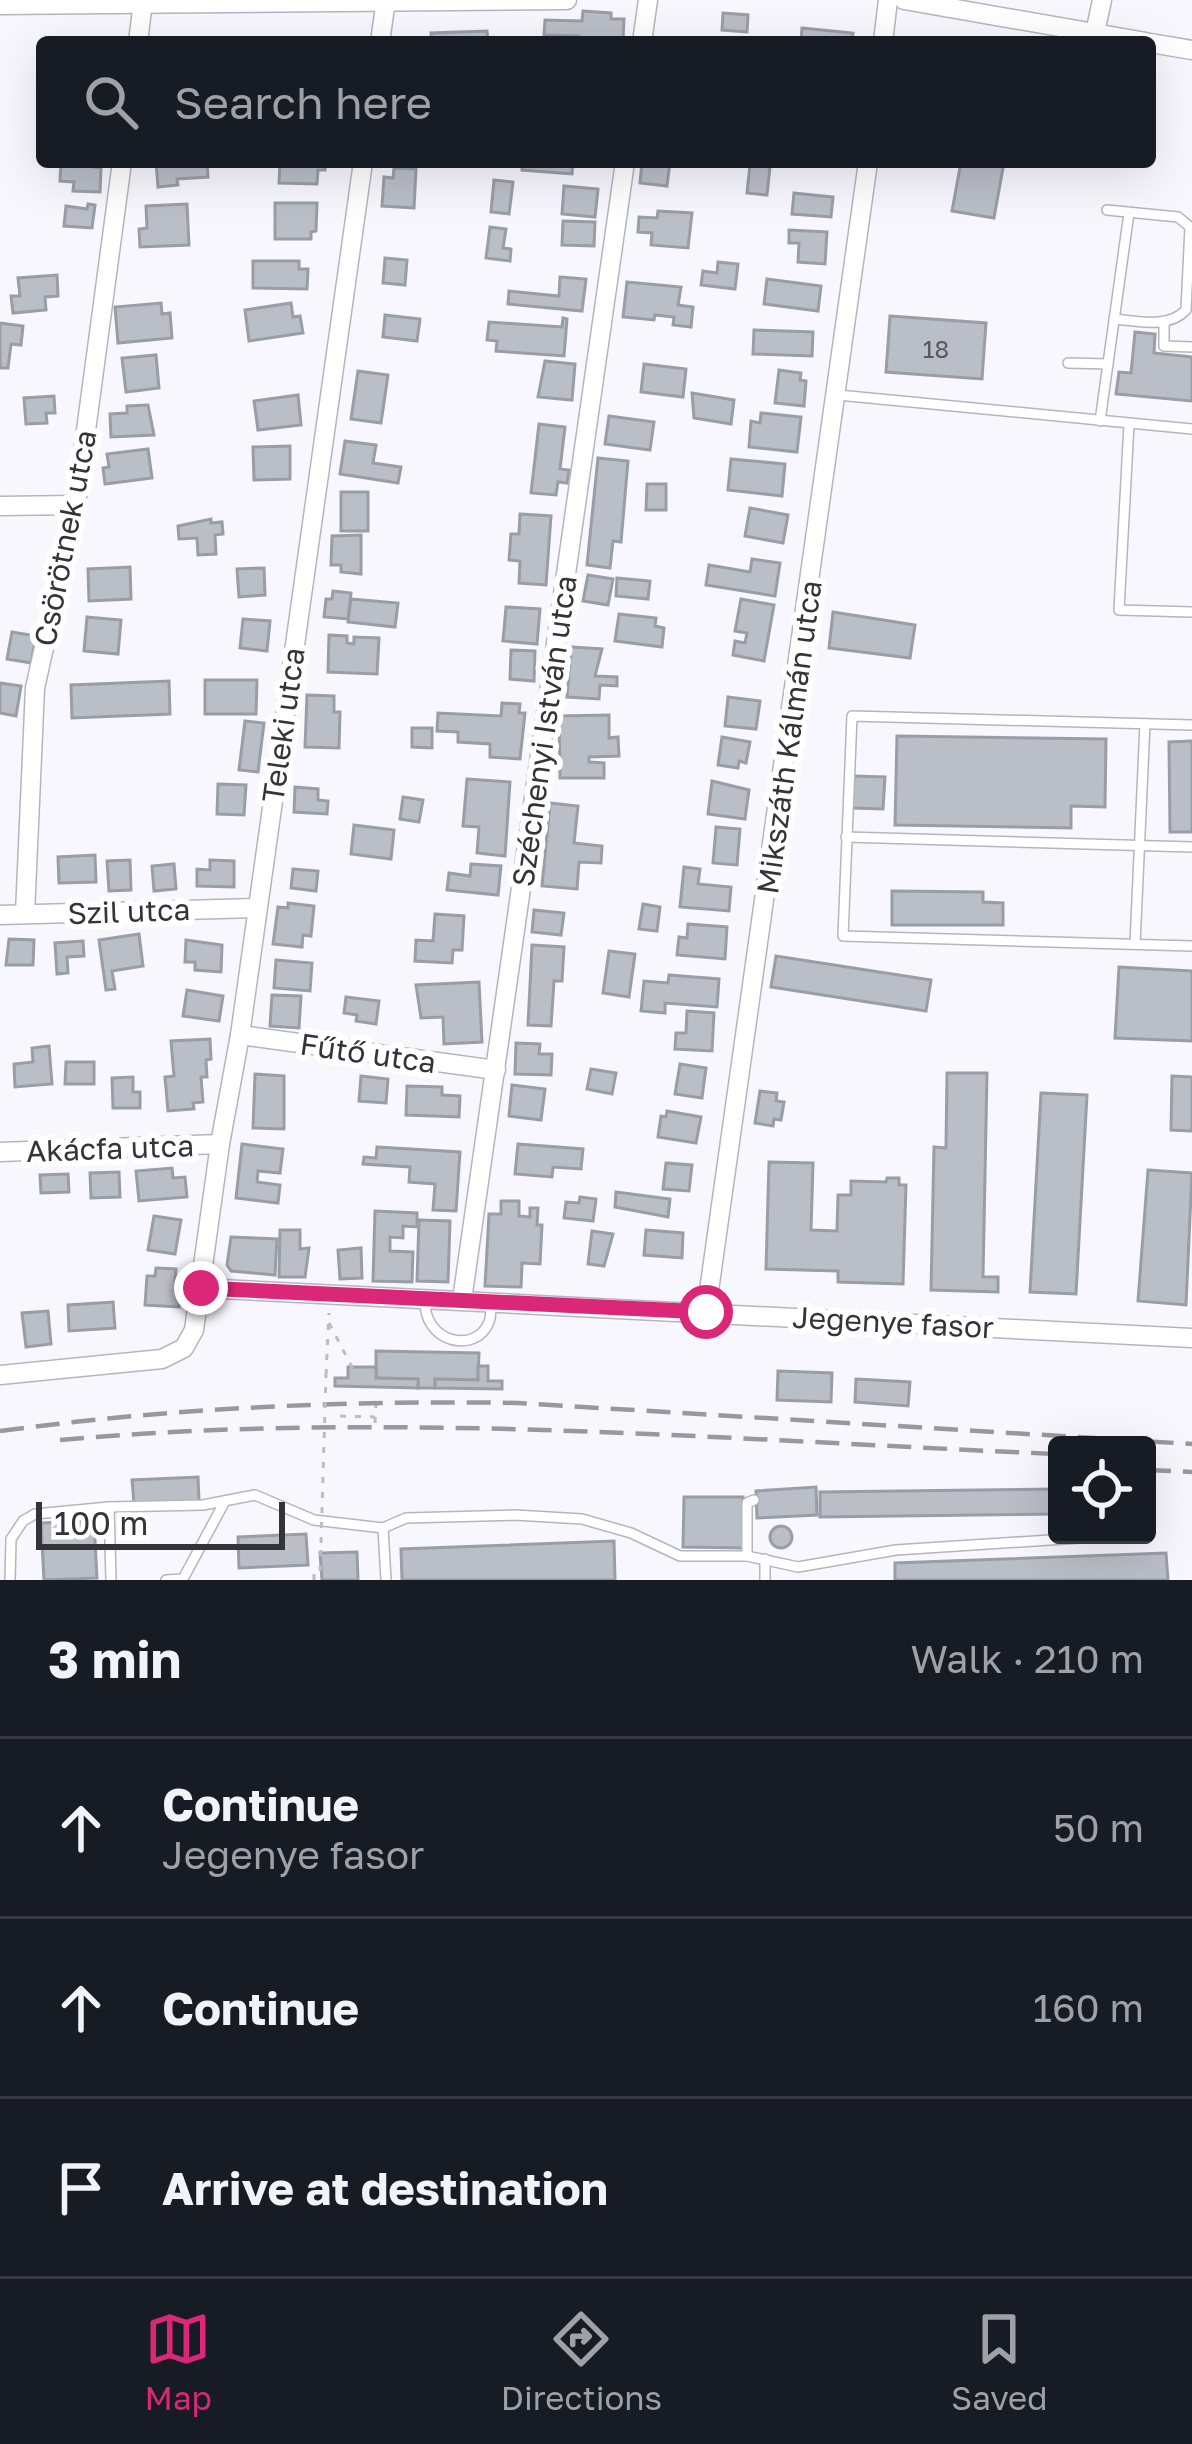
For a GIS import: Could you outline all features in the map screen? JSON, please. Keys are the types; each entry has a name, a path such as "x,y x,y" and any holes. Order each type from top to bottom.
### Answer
{"street":[{"path":"0,5 567,0"},
{"path":"643,36 648,0"},
{"path":"884,36 889,0"},
{"path":"904,0 1113,36"},
{"path":"1095,33 1102,0"},
{"path":"139,36 143,2"},
{"path":"381,36 386,2"},
{"path":"1156,43 1192,50"},
{"name":"Csörötnek utca","path":"25,914 35,688 76,505 121,168"},
{"name":"Teleki utca","path":"0,1375 170,1356 192,1337 240,1035 362,168"},
{"name":"Széchenyi István utca","path":"462,1300 624,168"},
{"name":"Mikszáth Kálmán utca","path":"706,1312 867,168"},
{"path":"0,506 76,505"},
{"name":"Szil utca","path":"0,915 257,908"},
{"name":"Fűtő utca","path":"240,1035 496,1070"},
{"name":"Akácfa utca","path":"0,1152 220,1144"},
{"name":"Jegenye fasor","path":"201,1288 1192,1337"}],"lane":[{"path":"1107,210 1178,217 1190,227 1186,310 1178,319 1164,322 1114,319"},
{"path":"1100,421 1129,213"},
{"path":"1164,322 1164,346 1192,347"},
{"path":"1067,363 1108,364"},
{"path":"838,395 1192,429"},
{"path":"1129,424 1119,610 1192,612"},
{"path":"1192,725 852,716 843,936 1192,946"},
{"path":"1135,944 1145,724"},
{"path":"846,837 1192,848"},
{"path":"425,1298 424,1316 432,1330 445,1338 465,1340 489,1322 490,1301"},
{"path":"10,1580 11,1539 23,1521 48,1510 135,1508 255,1495 314,1520 383,1528 406,1518 515,1515 582,1519 631,1533 680,1556 747,1556 811,1566 896,1550 1048,1539"},
{"path":"747,1556 747,1503 754,1500"},
{"path":"166,1580 183,1579 225,1501"},
{"path":"109,1507 111,1580"},
{"path":"383,1528 386,1580"},
{"path":"765,1559 765,1580"}],"path":[{"path":"314,1580 314,1574 320,1574 330,1293"},
{"path":"328,1322 354,1371 352,1382 341,1382"},
{"path":"340,1416 375,1420 376,1405"}],"building":[{"path":"583,11 611,13 611,19 624,19 623,36 544,35 545,20 582,21"},
{"path":"723,13 748,15 747,32 722,30"},
{"path":"802,28 853,33 853,36 801,36"},
{"path":"487,31 487,36 431,36"},
{"path":"61,168 101,168 100,192 73,191 74,182 60,181"},
{"path":"156,168 207,168 208,177 177,179 178,185 158,187"},
{"path":"280,168 325,168 318,170 317,184 279,183"},
{"path":"394,168 416,169 414,208 382,206 384,177 393,178"},
{"path":"522,168 572,168 572,174"},
{"path":"641,168 669,168 667,186 640,183"},
{"path":"750,168 770,168 767,195 747,193"},
{"path":"960,168 1003,168 994,218 952,211"},
{"path":"494,180 513,182 509,214 491,212"},
{"path":"564,186 598,189 595,217 562,214"},
{"path":"794,193 833,197 831,217 792,214"},
{"path":"275,203 317,203 316,231 311,232 311,239 275,239"},
{"path":"88,204 95,205 92,228 64,226 66,206 87,209"},
{"path":"187,204 189,245 140,247 139,229 147,228 146,206"},
{"path":"658,211 692,213 688,248 651,245 652,233 638,232 639,217 657,218"},
{"path":"563,221 595,222 594,246 562,245"},
{"path":"490,227 506,229 503,248 511,249 510,261 486,258"},
{"path":"789,230 827,232 825,264 798,262 799,243 789,243"},
{"path":"385,258 407,260 405,285 383,283"},
{"path":"253,261 299,261 299,269 308,269 307,289 253,288"},
{"path":"718,262 738,264 735,289 701,285 703,271 717,273"},
{"path":"57,275 58,296 45,297 46,310 13,313 11,296 20,296 18,278"},
{"path":"560,277 586,279 582,311 508,304 509,291 559,296"},
{"path":"767,279 821,286 818,311 764,304"},
{"path":"627,282 681,287 678,305 693,307 691,327 673,325 674,317 623,317"},
{"path":"161,303 162,314 170,313 172,338 118,343 115,307"},
{"path":"291,303 303,333 249,341 245,310"},
{"path":"385,315 420,319 417,341 383,337"},
{"path":"890,316 986,323 982,379 886,372"},
{"path":"563,318 567,319 564,356 496,351 497,341 487,340 489,322 562,327"},
{"path":"0,323 23,326 21,345 11,344 8,368 0,368"},
{"path":"754,330 813,332 812,356 753,354"},
{"path":"1135,332 1155,334 1154,353 1192,357 1192,401 1116,394 1119,372 1131,373"},
{"path":"156,355 159,388 126,392 122,358"},
{"path":"545,361 575,364 572,400 538,397"},
{"path":"644,364 686,369 683,397 641,392"},
{"path":"779,370 801,373 800,380 806,381 804,406 775,403"},
{"path":"358,371 388,375 381,423 351,419"},
{"path":"692,393 734,400 731,424 694,418"},
{"path":"298,395 301,425 258,430 254,401"},
{"path":"54,396 55,413 46,413 47,423 26,424 24,398"},
{"path":"148,405 154,435 111,437 110,414 127,413 127,406"},
{"path":"761,413 801,417 797,452 749,447 751,421 760,423"},
{"path":"609,416 654,422 650,450 605,444"},
{"path":"539,424 565,427 560,469 569,470 567,483 558,482 556,495 531,493"},
{"path":"345,441 376,445 373,463 401,467 398,483 340,474"},
{"path":"290,446 290,479 254,480 253,447"},
{"path":"148,449 152,478 105,484 107,454"},
{"path":"598,458 628,461 621,542 613,541 610,568 587,565"},
{"path":"731,459 785,464 782,496 728,490"},
{"path":"647,484 666,484 666,510 646,510"},
{"path":"341,492 368,492 368,531 341,531"},
{"path":"750,508 788,515 783,543 745,536"},
{"path":"520,514 551,516 546,585 519,583 520,561 509,560 511,534 519,534"},
{"path":"211,519 211,523 222,522 223,534 215,535 216,554 198,555 197,538 179,539 178,526"},
{"path":"361,535 361,574 341,572 341,565 331,565 332,536"},
{"path":"752,559 780,563 775,596 706,585 709,565 750,572"},
{"path":"130,567 131,599 89,601 88,569"},
{"path":"264,568 265,595 239,597 237,569"},
{"path":"588,575 613,579 608,605 583,601"},
{"path":"617,578 650,581 648,599 616,596"},
{"path":"333,591 351,593 348,619 324,617 326,599 332,599"},
{"path":"351,599 398,603 395,627 348,622"},
{"path":"741,599 774,605 764,661 733,655 735,641 745,643 747,633 735,631"},
{"path":"506,607 540,609 537,644 503,641"},
{"path":"833,612 915,625 910,658 829,648"},
{"path":"619,614 656,618 655,626 664,628 662,647 615,641"},
{"path":"87,617 121,620 118,654 84,651"},
{"path":"243,619 270,621 267,651 240,648"},
{"path":"12,632 36,636 31,663 7,659"},
{"path":"329,635 347,636 347,643 354,644 354,637 379,638 377,674 328,672"},
{"path":"571,647 602,649 595,676 617,677 617,686 600,685 599,699 567,697"},
{"path":"511,650 535,651 534,681 510,679"},
{"path":"205,680 257,680 256,714 205,714"},
{"path":"169,681 170,714 72,718 71,685"},
{"path":"0,683 21,686 16,716 0,713"},
{"path":"307,695 334,696 334,712 340,712 339,748 305,747"},
{"path":"728,697 760,701 756,729 725,726"},
{"path":"502,703 520,704 519,713 525,713 520,759 490,757 490,744 458,742 458,732 437,731 438,713 501,716"},
{"path":"609,715 609,738 618,737 619,756 589,757 589,762 604,763 604,778 560,778 559,716"},
{"path":"245,721 264,723 258,772 239,770"},
{"path":"412,728 432,728 432,748 412,747"},
{"path":"897,736 1106,739 1105,807 1071,806 1071,828 895,825"},
{"path":"722,737 750,742 746,763 739,761 738,768 718,765"},
{"path":"1192,741 1192,832 1170,832 1169,742"},
{"path":"853,776 885,777 883,809 852,808"},
{"path":"467,779 510,782 505,856 477,853 479,827 463,826"},
{"path":"712,781 749,790 745,819 708,814"},
{"path":"218,784 246,785 244,815 217,814"},
{"path":"295,787 318,789 318,800 328,801 327,814 294,812"},
{"path":"403,797 423,800 419,822 400,819"},
{"path":"550,803 578,806 574,843 602,846 601,863 579,862 577,889 542,886"},
{"path":"354,825 394,830 391,859 351,854"},
{"path":"716,827 740,829 737,865 713,863"},
{"path":"95,855 96,882 59,883 58,857"},
{"path":"130,860 131,890 109,891 107,861"},
{"path":"210,860 234,861 234,887 197,886 197,869 210,870"},
{"path":"174,864 176,889 154,891 152,866"},
{"path":"471,864 501,866 498,895 447,890 449,873 470,876"},
{"path":"684,867 700,869 698,884 731,887 729,911 680,907"},
{"path":"293,869 318,871 316,891 291,888"},
{"path":"892,891 983,892 983,902 1003,903 1003,925 892,925"},
{"path":"288,903 314,906 311,936 303,935 302,947 273,944 278,907 288,908"},
{"path":"643,904 660,907 657,931 639,929"},
{"path":"534,910 564,913 561,935 532,932"},
{"path":"435,914 464,916 462,950 453,950 452,963 415,961 416,940 433,941"},
{"path":"688,924 727,927 725,959 677,955 679,937 687,938"},
{"path":"139,934 143,966 112,971 115,989 106,990 99,940"},
{"path":"9,939 34,940 33,965 6,965"},
{"path":"186,940 222,945 221,972 195,970 195,962 185,962"},
{"path":"83,941 84,956 67,957 68,973 57,974 55,943"},
{"path":"532,945 564,947 562,981 554,981 551,1026 528,1025"},
{"path":"609,951 635,954 629,997 603,993"},
{"path":"776,956 931,980 926,1011 771,987"},
{"path":"276,960 312,963 310,991 274,988"},
{"path":"1119,967 1192,971 1192,1041 1115,1038"},
{"path":"669,975 719,979 717,1007 665,1003 665,1013 641,1011 644,981 668,983"},
{"path":"479,982 482,1042 444,1044 443,1017 421,1018 416,985"},
{"path":"187,990 223,996 219,1021 183,1016"},
{"path":"272,995 301,996 299,1028 270,1026"},
{"path":"346,997 379,1001 376,1024 356,1021 357,1015 344,1013"},
{"path":"687,1011 714,1013 712,1051 675,1049 676,1033 686,1033"},
{"path":"210,1039 207,1077 201,1077 203,1102 193,1103 194,1109 168,1111 165,1077 174,1076 171,1041"},
{"path":"516,1043 540,1044 539,1054 552,1054 551,1075 515,1074"},
{"path":"49,1046 52,1084 15,1087 14,1064 33,1062 32,1048"},
{"path":"66,1062 94,1062 94,1084 65,1084"},
{"path":"680,1064 706,1068 702,1098 675,1094"},
{"path":"591,1069 616,1073 612,1094 587,1089"},
{"path":"947,1073 987,1073 983,1277 998,1277 998,1292 931,1290 934,1147 946,1148"},
{"path":"255,1074 284,1076 284,1129 253,1128"},
{"path":"361,1076 388,1079 386,1103 359,1101"},
{"path":"1172,1076 1192,1077 1192,1131 1171,1130"},
{"path":"133,1077 140,1108 113,1108 112,1078"},
{"path":"512,1085 545,1089 541,1120 509,1116"},
{"path":"407,1086 442,1087 442,1095 460,1096 459,1117 406,1115"},
{"path":"760,1091 777,1093 776,1101 784,1102 781,1120 774,1119 773,1126 755,1123"},
{"path":"1041,1093 1087,1095 1076,1294 1030,1292"},
{"path":"667,1111 701,1117 696,1143 658,1137 661,1116 666,1117"},
{"path":"242,1144 283,1149 280,1173 258,1171 257,1182 280,1185 278,1203 236,1198"},
{"path":"518,1144 583,1149 581,1169 553,1167 552,1177 515,1174"},
{"path":"377,1147 460,1152 456,1211 433,1210 435,1184 409,1182 410,1167 363,1164 364,1157 376,1158"},
{"path":"769,1162 813,1163 811,1230 837,1231 838,1195 851,1195 851,1181 899,1178 899,1185 906,1185 903,1284 838,1282 838,1271 766,1269"},
{"path":"666,1163 692,1165 689,1191 663,1189"},
{"path":"172,1168 173,1178 185,1177 187,1197 139,1201 136,1171"},
{"path":"1148,1170 1192,1173 1186,1305 1138,1301"},
{"path":"119,1172 120,1197 91,1198 90,1173"},
{"path":"68,1174 69,1192 41,1193 40,1175"},
{"path":"616,1192 670,1199 668,1217 615,1207"},
{"path":"580,1197 596,1199 593,1221 564,1218 566,1202 579,1203"},
{"path":"501,1201 519,1201 519,1216 530,1217 530,1208 538,1208 537,1225 542,1225 540,1264 522,1263 521,1287 485,1286 489,1214 501,1214"},
{"path":"375,1211 417,1213 417,1227 403,1226 403,1238 390,1237 390,1251 413,1252 412,1282 373,1281"},
{"path":"154,1216 181,1220 175,1254 148,1250"},
{"path":"419,1220 450,1221 448,1282 417,1281"},
{"path":"280,1230 300,1230 300,1249 309,1248 305,1277 279,1277"},
{"path":"646,1230 683,1233 682,1258 644,1255"},
{"path":"592,1231 613,1234 604,1266 588,1264"},
{"path":"231,1237 277,1239 275,1275 231,1271 227,1265"},
{"path":"361,1248 362,1278 340,1279 338,1250"},
{"path":"156,1268 176,1269 179,1307 145,1305 147,1276 155,1276"},
{"path":"113,1302 115,1328 69,1331 68,1305"},
{"path":"48,1311 51,1344 26,1347 22,1313"},
{"path":"376,1351 479,1353 478,1380 435,1379 435,1388 418,1388 418,1379 376,1378"},
{"path":"478,1366 488,1366 488,1381 502,1381 502,1389 435,1388 435,1379 478,1380"},
{"path":"348,1367 376,1367 376,1378 418,1379 418,1388 335,1386 335,1378 348,1378"},
{"path":"778,1371 832,1373 831,1402 777,1400"},
{"path":"856,1379 910,1382 908,1406 855,1402"},
{"path":"198,1477 199,1501 134,1504 132,1480"},
{"path":"816,1487 817,1515 757,1518 756,1491"},
{"path":"1048,1489 1048,1514 820,1517 820,1492"},
{"path":"684,1497 743,1497 743,1548 683,1547"},
{"path":"94,1521 97,1578 44,1580 41,1523"},
{"path":"781,1526 792,1537 781,1548 770,1537"},
{"path":"306,1534 308,1565 239,1568 238,1537"},
{"path":"614,1541 615,1580 402,1580 401,1549"},
{"path":"357,1552 358,1580 322,1580 320,1553"},
{"path":"1166,1553 1168,1580 895,1580 895,1563"}],"railway":[{"path":"0,1431 258,1407 518,1403 1192,1444"},
{"path":"60,1440 184,1431 434,1428 1048,1454"},
{"path":"1156,1470 1192,1472"}],"route":[{"path":"201,1288 706,1312"}]}
